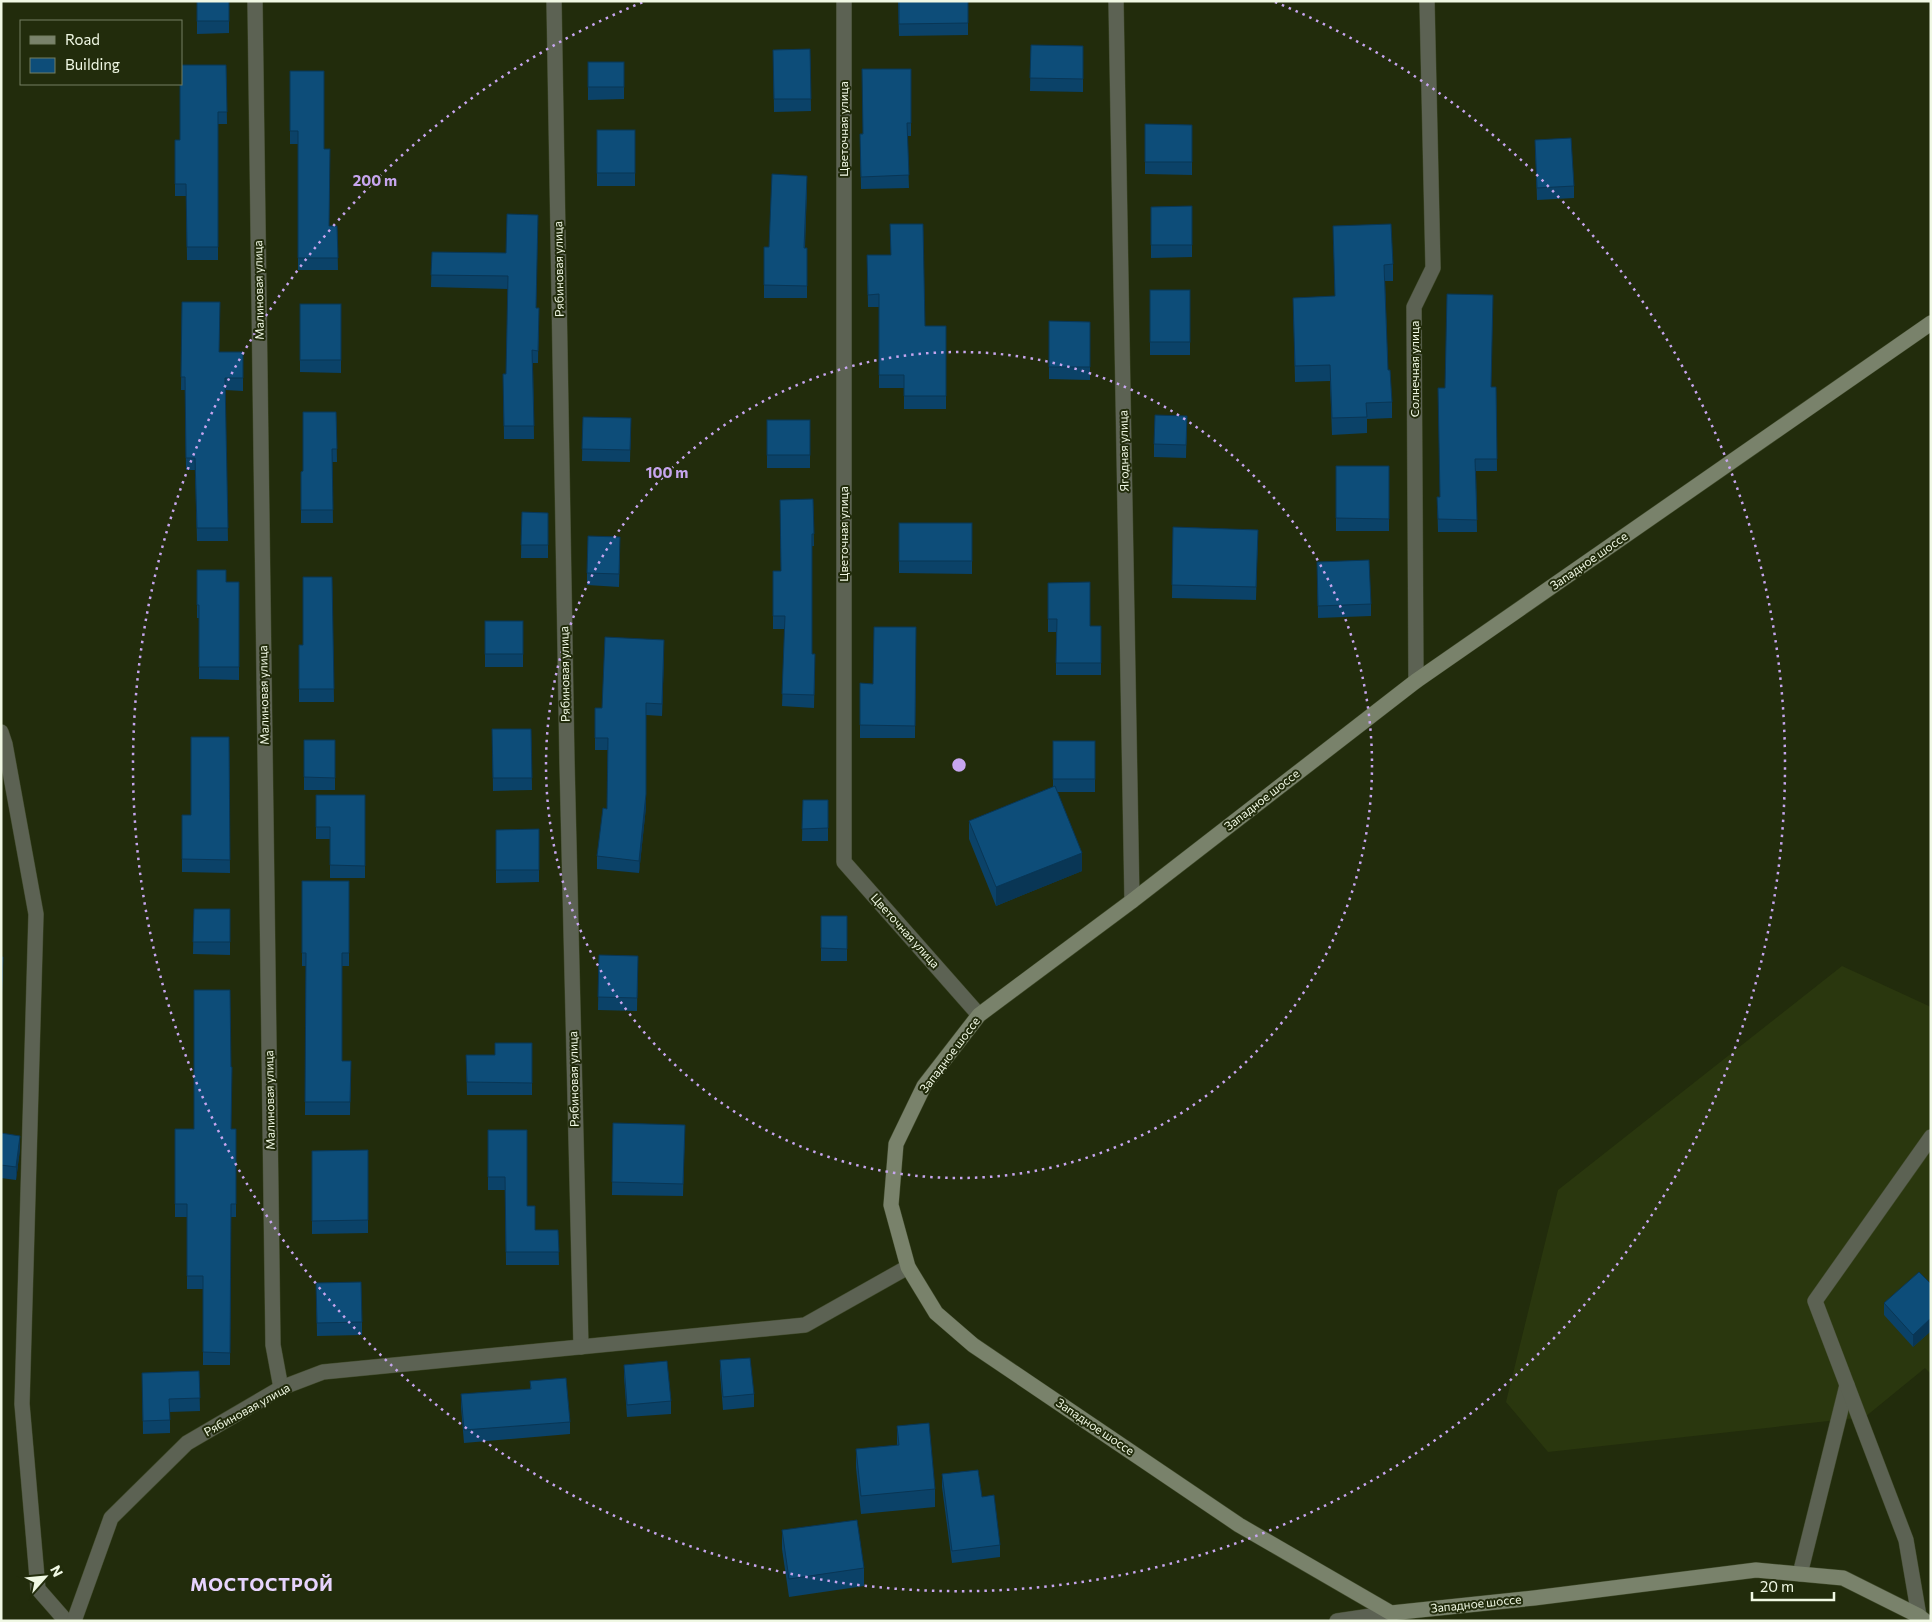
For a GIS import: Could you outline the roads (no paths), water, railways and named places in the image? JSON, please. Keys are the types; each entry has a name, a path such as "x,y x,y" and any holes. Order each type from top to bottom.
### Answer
{"main road":[{"name":"Западное шоссе","path":"1925,1614 1843,1578 1756,1570 1534,1598 1391,1613 1239,1525 973,1345 936,1313 908,1267 892,1205 896,1144 924,1086 979,1015 1132,901 1416,681 1931,323"}],"street":[{"name":"Малиновая улица","path":"255,1 273,1344 281,1388"},
{"name":"Рябиновая улица","path":"554,1 567,762 581,1347"},
{"name":"Цветочная улица","path":"844,1 844,862 979,1015"},
{"name":"Ягодная улица","path":"1116,1 1132,901"},
{"name":"Солнечная улица","path":"1416,681 1414,307 1433,268 1427,1"},
{"path":"1,732 5,744 36,914 22,1404 38,1589 66,1621"},
{"path":"1925,1614 1906,1540 1816,1301 1931,1138"},
{"name":"Рябиновая улица","path":"74,1621 111,1518 187,1443 281,1388 323,1372 805,1325 908,1267"},
{"path":"1800,1574 1848,1385"},
{"path":"1337,1621 1391,1613"}],"district":[{"name":"МОСТОСТРОЙ","path":"262,1585"}]}
